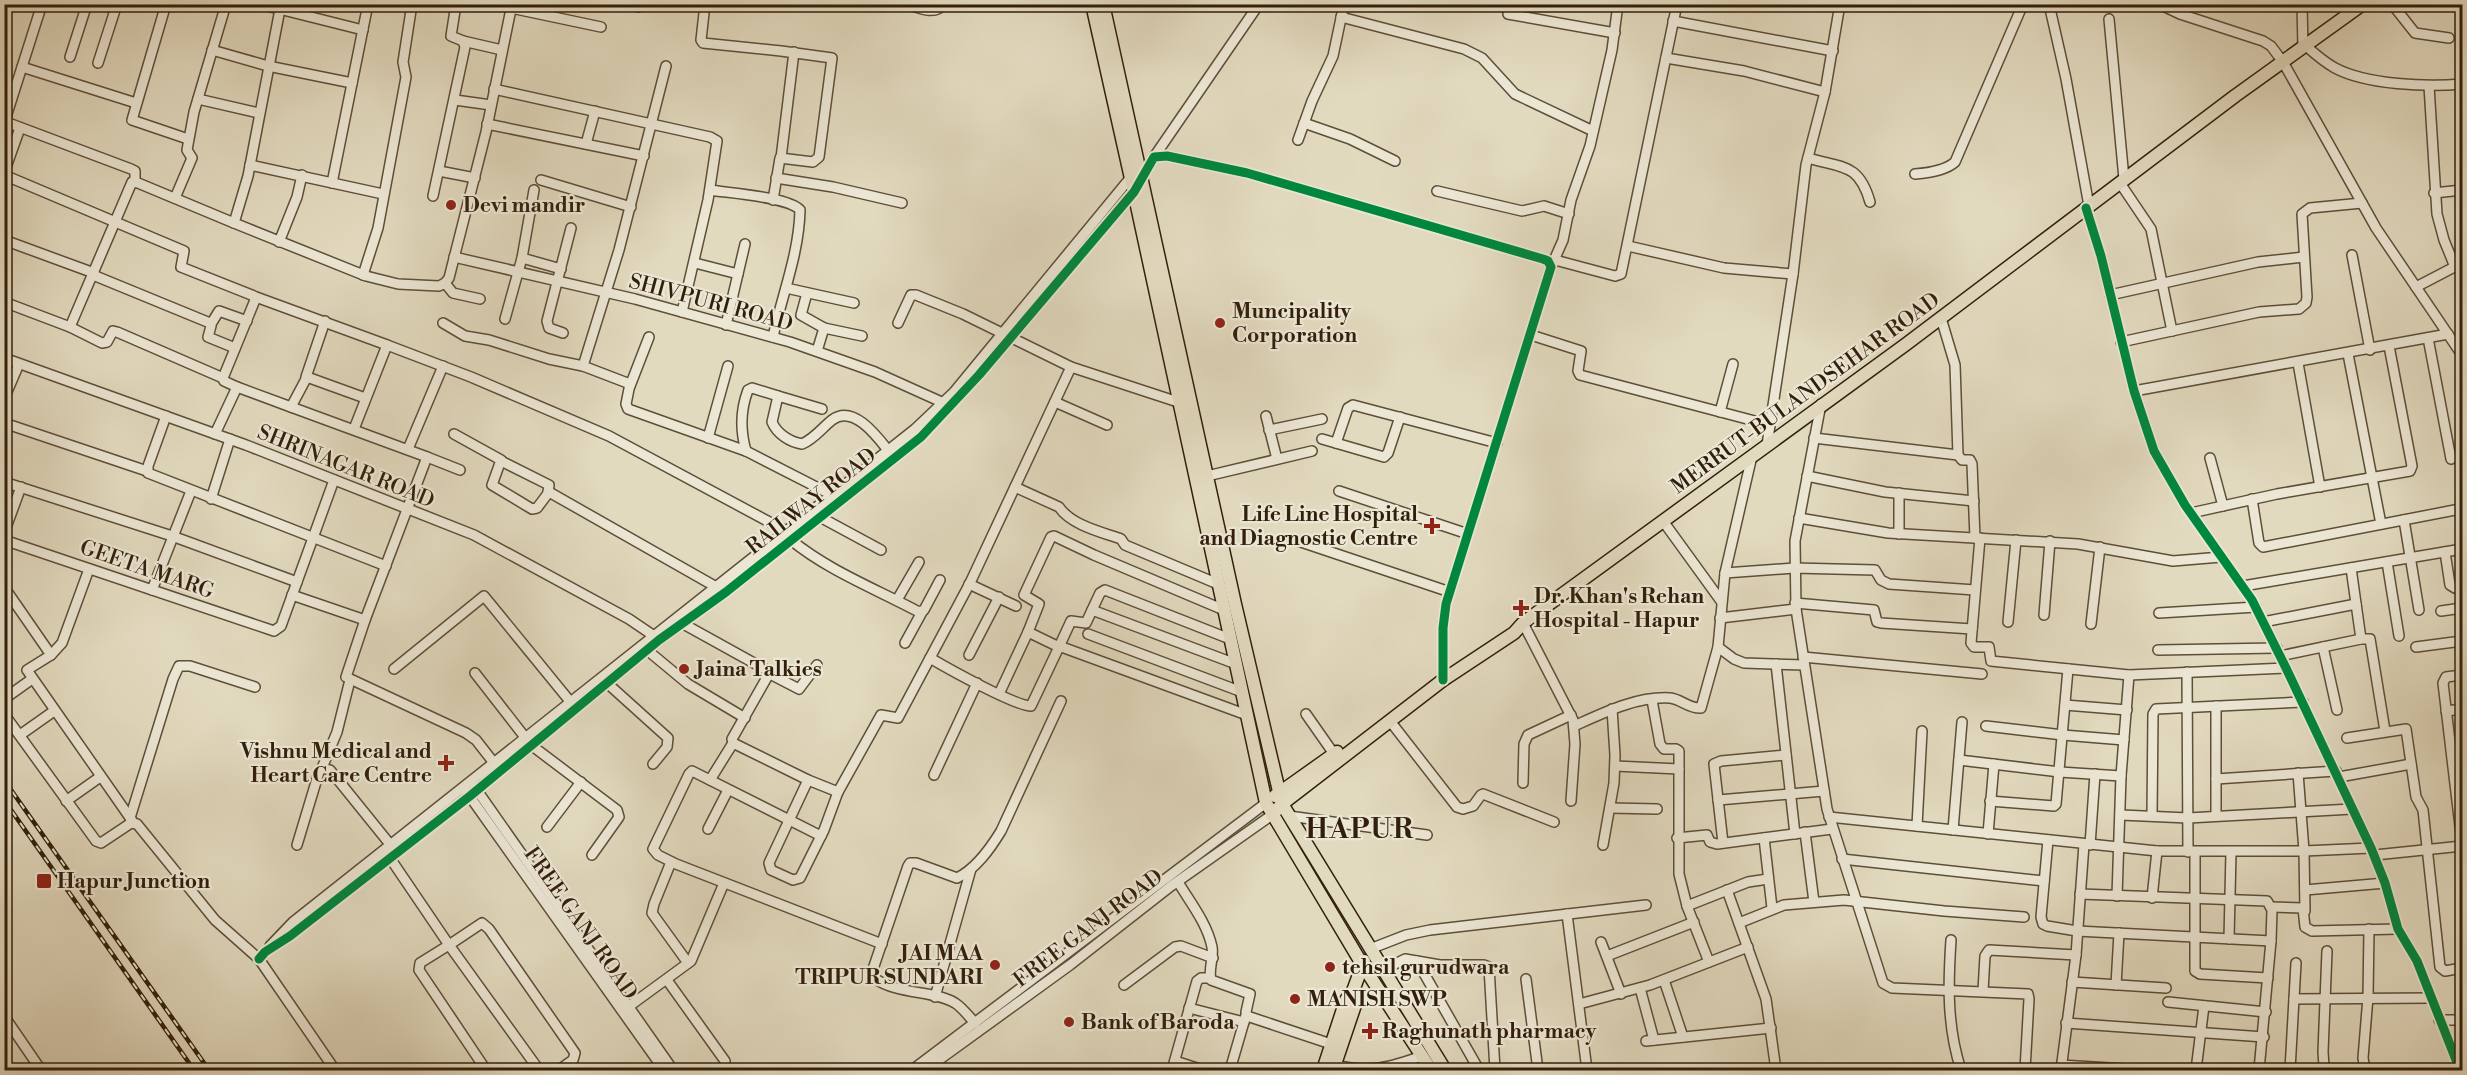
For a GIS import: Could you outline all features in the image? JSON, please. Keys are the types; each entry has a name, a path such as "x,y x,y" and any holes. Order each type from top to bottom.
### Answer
{"main road":[{"path":"1092,4 1207,476 1280,799 1445,1071"},
{"path":"1103,4 1136,177 1134,192 1266,803 1362,964 1431,1071"},
{"name":"MERRUT-BULANDSEHAR ROAD","path":"1444,675 1510,627 1521,624 1767,446 2363,4"},
{"path":"1266,803 1280,799 1390,722 1444,675"},
{"path":"1272,815 1280,799 1334,754 1444,675"},
{"path":"1318,891 1329,883"},
{"path":"1330,1069 1331,1044 1346,1000 1353,991 1370,949"},
{"path":"1330,1069 1355,1005 1353,991"}],"street":[{"path":"42,4 5,121 132,169 135,171 135,182"},
{"path":"70,57 87,4"},
{"path":"98,63 116,7 101,4"},
{"path":"166,4 132,117 134,122 188,139"},
{"path":"175,198 192,158 187,150 188,139 226,4"},
{"path":"259,4 281,7 363,30"},
{"path":"332,183 368,4"},
{"path":"363,275 378,228 406,77 403,62 412,4"},
{"path":"456,4 451,36 502,50"},
{"path":"705,4 701,40 703,43 832,58 828,101 817,160 813,162 781,158"},
{"path":"907,4 932,11 944,4"},
{"path":"1057,274 1154,157 1259,4"},
{"path":"1298,140 1333,56 1344,4"},
{"path":"1444,675 1444,616 1450,592 1553,263 1563,240 1593,131 1615,33 1618,4"},
{"path":"1154,157 1167,156 1247,173 1553,263 1618,276 1628,246 1677,4"},
{"path":"1767,446 1808,158 1825,92 1840,4"},
{"path":"1915,174 1930,173 1955,162 2024,4"},
{"path":"2049,4 2068,89 2087,207 2134,391 2154,452 2191,513 2256,607 2303,702 2373,851 2398,929 2417,961 2460,1071"},
{"path":"2159,4 2181,14 2263,41 2271,46 2283,62 2361,203 2463,355"},
{"path":"2302,4 2304,47 2345,73 2369,79 2429,86 2463,84"},
{"path":"2392,4 2415,33 2449,38"},
{"path":"70,327 130,184 135,182 363,275 398,284 439,286 446,283 475,178 511,6 601,27"},
{"path":"234,223 250,165 281,7"},
{"path":"1508,14 1615,33"},
{"path":"1341,18 1464,49 1482,58 1515,94 1593,131"},
{"path":"2109,19 2122,181 2151,229 2172,331"},
{"path":"1673,21 1833,51"},
{"path":"433,196 455,100 465,47 463,41"},
{"path":"212,50 268,66 352,83"},
{"path":"773,200 781,158 794,52"},
{"path":"1666,57 1744,71 1825,92"},
{"path":"583,366 631,207 666,66"},
{"path":"22,67 136,103"},
{"path":"2416,287 2459,265 2439,226 2434,193 2429,86"},
{"path":"494,89 711,137 717,141 710,190 682,312"},
{"path":"198,99 260,113"},
{"path":"455,100 491,105"},
{"path":"586,144 595,111"},
{"path":"1304,123 1350,139 1395,161"},
{"path":"487,124 644,156"},
{"path":"20,128 4,174 184,251 180,264 183,268 443,366 609,435 786,530 793,538 841,573 922,612"},
{"path":"1808,158 1857,173 1866,186 1870,202"},
{"path":"250,165 384,194"},
{"path":"439,171 475,178"},
{"path":"279,242 297,197 302,176"},
{"path":"776,177 902,203"},
{"path":"541,180 631,207"},
{"path":"505,319 522,258 534,190"},
{"path":"710,190 796,205 800,210 795,254 773,337"},
{"path":"2434,193 2463,190"},
{"path":"1437,191 1522,211 1544,206 1569,214"},
{"name":"RAILWAY ROAD","path":"677,621 726,592 842,501 947,405 1057,274 1134,192"},
{"path":"2121,342 2259,312 2299,309 2306,303 2307,297 2302,219 2305,210 2361,203"},
{"path":"563,333 547,325 571,228"},
{"path":"4,240 93,274 211,324"},
{"path":"726,325 745,244"},
{"path":"1628,246 1724,267 1793,274"},
{"path":"2352,255 2370,350"},
{"name":"SHIVPURI ROAD","path":"454,257 682,312 773,337 875,372 947,405"},
{"path":"2110,295 2258,262 2304,257"},
{"path":"522,258 561,269"},
{"path":"694,263 738,274"},
{"path":"446,283 453,293 480,299"},
{"path":"786,288 854,303"},
{"path":"807,293 801,315 824,328 862,336"},
{"path":"898,323 913,294 963,314 1071,368 1178,402"},
{"path":"223,378 256,297"},
{"path":"4,302 70,327 102,343 106,342 113,332 117,332 223,378 224,381 237,387 460,470"},
{"path":"235,348 208,337 211,324 219,311 247,321"},
{"path":"1941,318 1955,365 1958,455 1962,460 1970,460 1972,464 1977,538 1972,646 1989,647 1991,661 2129,675 2286,668"},
{"path":"291,407 306,377 325,321"},
{"path":"443,323 465,336 496,342 561,362 583,366 630,386"},
{"path":"817,351 824,328"},
{"path":"2134,391 2348,354 2448,334"},
{"path":"1531,335 1581,351 1582,358 1578,371 1580,375 1770,425"},
{"path":"649,337 630,386 626,404 628,409 746,451 842,501"},
{"path":"2428,338 2451,459"},
{"path":"354,429 387,345"},
{"path":"2191,513 2252,499 2412,470 2388,346"},
{"path":"2348,354 2381,525"},
{"name":"SHRINAGAR ROAD","path":"4,358 215,434 474,535 600,603 657,638"},
{"path":"2298,363 2320,487"},
{"path":"4,399 19,364"},
{"path":"1720,412 1732,364"},
{"path":"408,449 443,366"},
{"path":"708,438 728,366"},
{"path":"808,780 769,865 771,870 794,880 800,878 821,836 838,792 881,715 898,718 969,584 1071,368"},
{"path":"306,377 365,398"},
{"path":"215,434 237,387"},
{"path":"746,451 741,422 747,391 752,388 822,409"},
{"path":"262,956 290,936 657,638 714,586 832,495 891,454 862,422 850,417 834,418 806,443 793,442 778,432 772,422 778,396"},
{"path":"1055,402 1107,425"},
{"path":"1821,404 1799,518 1794,568 1803,661 1832,829 1881,979 1887,987 2025,993 2029,996 2025,1071"},
{"path":"1336,443 1350,405 1497,443"},
{"path":"147,471 166,416"},
{"path":"1266,416 1277,459"},
{"path":"1322,439 1384,457 1388,453 1400,417"},
{"path":"1269,430 1322,418"},
{"path":"4,423 147,471 211,499 386,566"},
{"path":"454,434 501,462 549,485 548,492 537,508 534,510 494,486 492,482 501,462"},
{"path":"1814,438 1958,455"},
{"path":"211,499 230,440"},
{"path":"1207,476 1312,451"},
{"path":"1574,726 1612,709 1652,700 1668,698 1694,708 1701,708 1718,647 1725,573 1752,456"},
{"path":"427,457 346,674 350,680 466,733 476,740 494,763"},
{"path":"2210,458 2223,506"},
{"path":"1807,476 1899,493 1974,501"},
{"path":"334,480 292,595 365,620"},
{"path":"4,482 172,536 297,582"},
{"path":"4,533 21,487"},
{"path":"1015,487 1059,507 1065,515 1074,520 1121,539 1125,545 1218,585"},
{"path":"152,590 191,491"},
{"path":"1339,491 1468,534"},
{"path":"548,492 726,592"},
{"path":"1899,493 1899,534"},
{"path":"2252,499 2259,543 2264,547 2460,509"},
{"path":"820,517 881,550"},
{"path":"1799,518 1899,534 2050,541 2100,547 2173,561 2221,557"},
{"path":"2404,520 2419,610"},
{"path":"1663,521 1721,602"},
{"path":"999,693 1039,604 1024,595 1051,537 1054,536 1224,610"},
{"path":"1292,539 1450,592"},
{"name":"GEETA MARG","path":"4,540 268,630 278,630 292,595"},
{"path":"2008,622 2016,540"},
{"path":"2044,615 2050,541"},
{"path":"2091,624 2100,547"},
{"path":"2242,586 2463,549"},
{"path":"760,550 767,559"},
{"path":"2445,552 2450,585 2456,588 2463,586"},
{"path":"897,600 919,562"},
{"path":"2387,562 2399,636"},
{"path":"1725,573 1794,568 1875,570 1881,580 1889,584 1975,590"},
{"path":"2351,568 2361,639"},
{"path":"89,569 62,643 51,655 27,670 131,820 215,920 262,956 335,1071"},
{"path":"905,644 940,580"},
{"path":"969,584 1016,606"},
{"path":"4,587 51,655"},
{"path":"930,658 1030,707 1071,621 1084,624 1100,593 1105,590 1230,639"},
{"path":"393,669 484,596 573,706"},
{"path":"969,655 999,597"},
{"path":"2263,622 2356,604"},
{"path":"1720,618 1796,606 1874,610 1877,622 1881,623 1972,629"},
{"path":"2159,613 2256,607"},
{"path":"2441,611 2463,609"},
{"path":"1092,610 1236,664"},
{"path":"677,621 800,689 818,665"},
{"path":"1521,624 1571,715 1575,744 1571,801"},
{"path":"1028,632 1059,647 1247,715"},
{"path":"1089,634 1242,692"},
{"path":"573,706 607,683 657,638"},
{"path":"2158,650 2278,652 2370,639 2385,731"},
{"path":"2416,647 2463,642"},
{"path":"1718,647 1744,663 1776,664 1803,661 1982,674"},
{"path":"2323,647 2337,710"},
{"path":"646,650 688,684 745,718"},
{"path":"1776,664 1790,794 1814,902"},
{"path":"4,714 98,843 131,820 173,679 179,666 186,665 255,687"},
{"path":"1990,801 2054,806 2058,800 2068,669"},
{"path":"2187,672 2188,818 2194,899 2194,968 2197,973 2268,978"},
{"path":"475,673 528,742 619,813 615,823 591,855"},
{"path":"710,780 770,674"},
{"path":"2117,896 2121,776 2129,675"},
{"path":"1829,817 2157,851 2427,850 2463,845 2458,768 2446,711 2443,680 2463,675"},
{"path":"4,699 32,679"},
{"path":"297,845 322,768 337,732 350,680"},
{"path":"607,683 668,738 667,747 653,764"},
{"path":"934,774 977,683"},
{"path":"975,1023 954,1002 901,990 874,978 873,969 910,863 916,863 955,878 960,877 988,851 1001,831 1061,700"},
{"path":"1652,700 1660,744 1664,749 1678,750 1677,838 1681,886 1709,963"},
{"path":"2152,816 2153,711 2158,708 2303,702"},
{"path":"2065,705 2127,710"},
{"path":"2216,706 2216,816"},
{"path":"1603,845 1615,766 1612,709"},
{"path":"2446,711 2463,709"},
{"path":"20,735 54,711"},
{"path":"1306,714 1334,754"},
{"path":"1523,783 1524,744 1528,735 1571,715"},
{"path":"1390,722 1457,807 1463,809 1473,806 1483,794 1554,822"},
{"path":"1953,830 1962,722"},
{"path":"1986,726 2124,740"},
{"path":"2347,738 2406,729 2417,800 2423,810 2440,967 2445,971 2463,968"},
{"path":"1917,826 1922,731"},
{"path":"470,789 494,763 528,742"},
{"path":"733,743 808,780 838,792"},
{"path":"1723,843 1714,768 1717,762 1785,755"},
{"path":"1959,760 2060,772 2121,776"},
{"path":"1988,834 1994,764"},
{"path":"2216,779 2298,773 2338,774 2411,764"},
{"path":"1615,766 1679,769"},
{"path":"322,768 330,770 392,852 449,945 539,1071"},
{"path":"821,836 694,772 690,773 666,818 653,849 655,853 671,862 882,944"},
{"path":"2298,773 2304,851 2305,927 2308,930 2398,929"},
{"path":"2095,774 2080,894 2076,956 2061,1068 2144,1071"},
{"path":"66,801 100,777"},
{"path":"547,827 581,782"},
{"name":"FREE GANJ ROAD","path":"470,789 652,1047 664,1071"},
{"path":"708,829 728,790"},
{"path":"1718,800 1824,791"},
{"path":"912,1071 1266,803"},
{"path":"1610,808 1657,809"},
{"path":"2121,815 2188,818 2352,809"},
{"name":"FREE GANJ ROAD","path":"926,1071 1178,882 1272,815"},
{"path":"1289,816 1427,835"},
{"path":"1677,838 1707,835 1713,844 1832,829"},
{"path":"1764,838 1772,908"},
{"path":"2048,840 2041,917 2043,924 2077,931 2271,941"},
{"path":"2152,897 2157,851"},
{"path":"2229,939 2231,852"},
{"path":"1842,860 2044,880"},
{"path":"671,862 652,913 688,963"},
{"path":"935,997 972,867"},
{"path":"1687,906 1748,882 1768,879"},
{"path":"1178,882 1205,927 1211,942 1213,958 1210,978"},
{"path":"625,1009 688,963 700,942 724,883"},
{"path":"2305,890 2385,883"},
{"path":"1727,890 1766,999 1776,1071"},
{"path":"2080,894 2267,901 2271,907 2271,941 2264,1037 2259,1071"},
{"path":"1739,923 1772,908 1814,902 1856,900 1944,911 2024,917"},
{"path":"1370,949 1406,935 1430,930 1646,905"},
{"path":"2271,907 2300,907 2305,911"},
{"path":"1567,914 1587,1071"},
{"path":"1606,956 1694,922"},
{"path":"486,1071 419,970 420,963 479,924 485,925 575,1053 573,1060 559,1071"},
{"path":"2364,1071 2369,929"},
{"path":"2116,985 2119,933"},
{"path":"1951,940 1947,990 1952,1034 1961,1071"},
{"path":"1601,942 1621,994"},
{"path":"1124,985 1175,947 1181,946 1213,958"},
{"path":"1579,1004 1664,980 1748,947"},
{"path":"1983,991 1985,956 1989,950 2076,956"},
{"path":"2327,951 2324,1062 2325,1067 2330,1071"},
{"path":"1383,970 1405,959 1440,965 1489,967 1492,1070"},
{"path":"1417,961 1479,1071"},
{"path":"2290,1071 2296,963"},
{"path":"1203,1071 1174,1066 1197,981 1201,978 1210,978 1250,994 1230,1071"},
{"path":"1526,979 1538,1071"},
{"path":"667,980 725,1061"},
{"path":"1664,980 1683,1037"},
{"path":"2072,982 2166,988"},
{"path":"1640,988 1650,1041 1771,1028"},
{"path":"2294,999 2430,998"},
{"path":"2168,1002 2266,1012"},
{"path":"2196,1071 2204,1006"},
{"path":"1189,1008 1245,1018 1331,1044"},
{"path":"4,1016 41,1071"},
{"path":"2439,1020 2463,1020"},
{"path":"2066,1023 2264,1037"},
{"path":"652,1047 673,1071"},
{"path":"1330,1069 1379,1070 1422,1056"}],"railway":[{"path":"4,780 209,1070"},
{"path":"4,800 194,1070"}],"cycle path":[{"path":"259,959 265,952 290,936 470,796 659,640 726,592 921,437 979,375 1134,192 1154,157 1167,156 1247,173 1548,261 1551,267 1446,604 1443,628 1443,680"},
{"path":"2086,208 2101,256 2134,391 2154,451 2185,505 2252,600 2286,668 2371,848 2385,883 2398,929 2417,961 2460,1070"}],"place":[{"name":"Devi mandir","path":"451,205"},
{"name":"Muncipality Corporation","path":"1220,323"},
{"name":"Life Line Hospital and Diagnostic Centre","path":"1432,526"},
{"name":"Dr. Khan's Rehan Hospital - Hapur","path":"1521,608"},
{"name":"Jaina Talkies","path":"684,669"},
{"name":"Vishnu Medical and Heart Care Centre","path":"446,763"},
{"name":"Hapur Junction","path":"44,881"},
{"name":"JAI MAA TRIPUR SUNDARI","path":"995,965"},
{"name":"tehsil gurudwara","path":"1330,967"},
{"name":"MANISH SWP","path":"1295,999"},
{"name":"Bank of Baroda","path":"1069,1022"},
{"name":"Raghunath pharmacy","path":"1370,1031"}],"district":[{"name":"HAPUR","path":"1360,829"}]}
